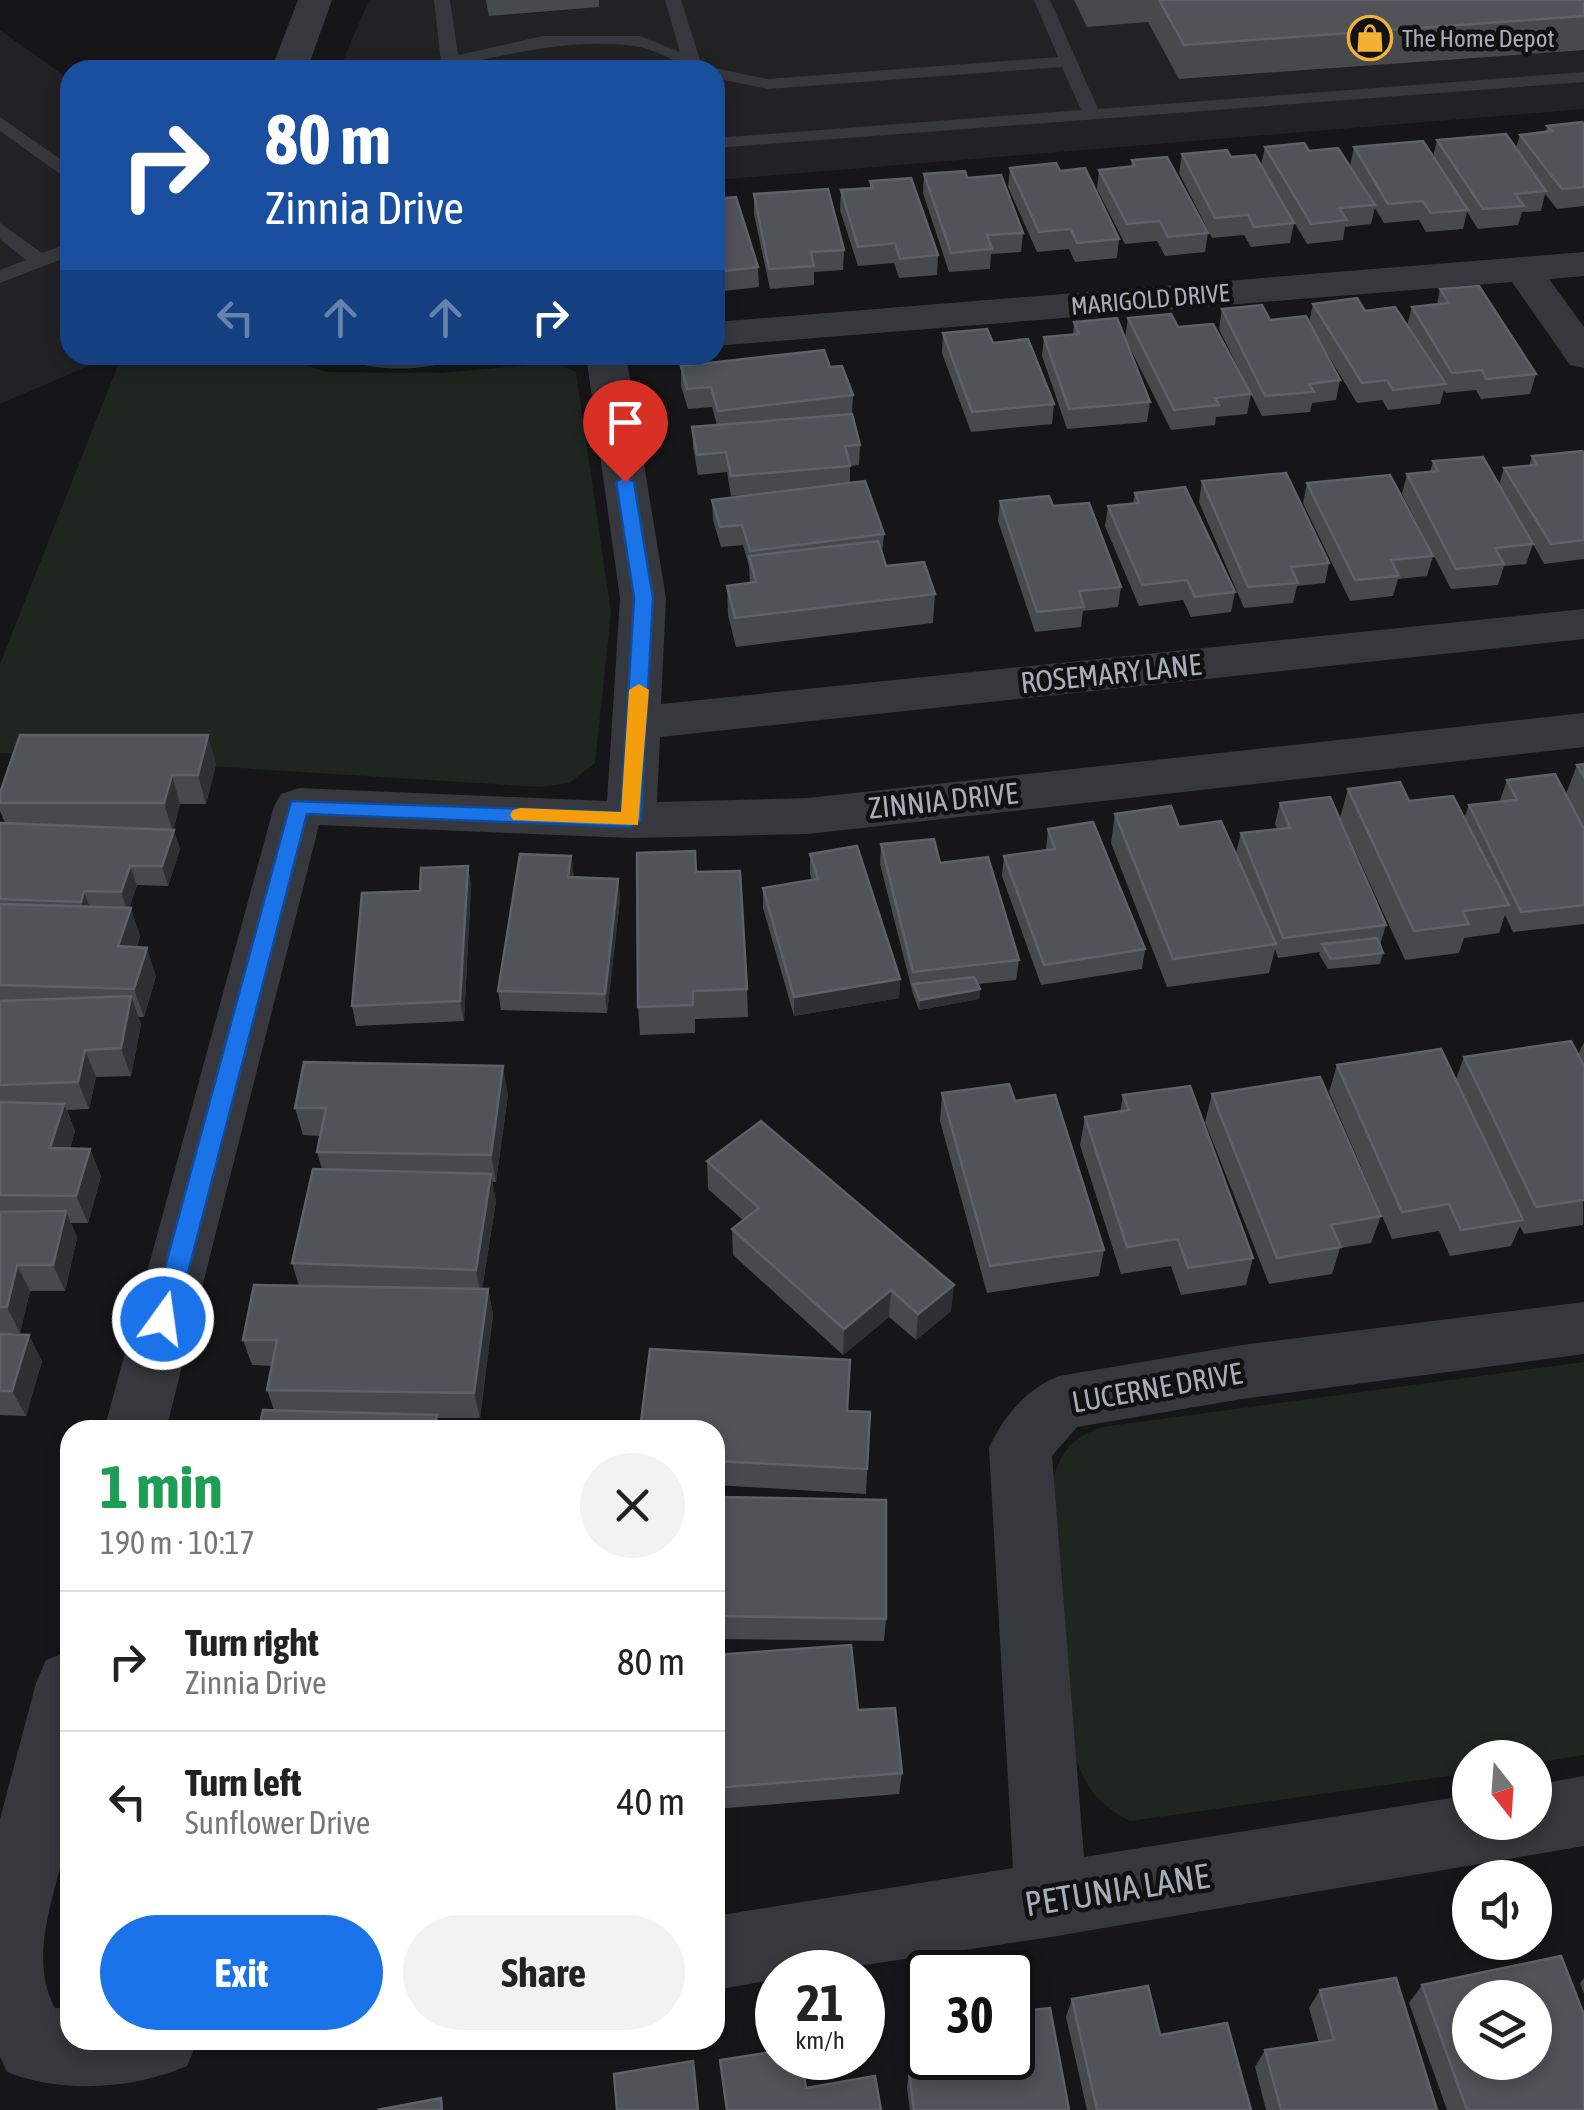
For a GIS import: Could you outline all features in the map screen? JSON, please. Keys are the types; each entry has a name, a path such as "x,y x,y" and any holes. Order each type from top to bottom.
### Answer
{"street":[{"path":"294,60 315,0"},
{"name":"MARIGOLD DRIVE","path":"725,333 1584,264"},
{"path":"1523,269 1584,356"},
{"path":"608,365 643,598 631,820"},
{"name":"ROSEMARY LANE","path":"637,723 1584,624"},
{"name":"ZINNIA DRIVE","path":"138,1420 298,806 631,820 808,816 1584,730"},
{"name":"LUCERNE DRIVE","path":"1051,1901 1020,1448 1059,1403 1242,1372 1584,1328"},
{"path":"60,1722 13,1906 6,1992 34,2045 60,2045"},
{"path":"1552,1817 1584,1812"},
{"name":"PETUNIA LANE","path":"725,1951 1452,1833"}],"lane":[{"path":"442,0 449,60"},
{"path":"673,0 696,60"},
{"path":"1042,0 1091,113"},
{"path":"473,60 544,41 640,41 683,60"},
{"path":"725,75 768,84 1069,61"},
{"path":"725,142 1584,77"},
{"path":"0,122 60,167"},
{"path":"0,229 39,261"},
{"path":"0,277 60,253"}],"shaded area":[{"path":"369,0 1584,0 1584,109 725,179 725,60 343,60"},
{"path":"0,30 60,73 60,365 91,365 0,404"},
{"path":"118,365 306,365 327,372 439,373 559,365 576,372 611,613 595,763 569,783 541,787 0,753 0,664"},
{"path":"1584,1362 1584,1755 1552,1760 1552,1740 1452,1740 1452,1776 1130,1821 1106,1806 1085,1780 1071,1743 1053,1479 1060,1460 1076,1440 1102,1427"}],"building":[{"path":"1159,0 1584,0 1584,16 1184,45"},
{"path":"1582,122 1584,187 1562,189 1520,135 1552,131 1547,126"},
{"path":"1506,134 1546,191 1515,194 1524,206 1483,209 1437,140"},
{"path":"1423,141 1468,210 1431,213 1423,201 1388,204 1354,147"},
{"path":"1304,143 1309,151 1338,148 1375,205 1339,208 1347,220 1311,224 1265,147"},
{"path":"1227,150 1231,157 1255,155 1294,223 1254,227 1248,215 1215,218 1182,154"},
{"path":"1167,157 1208,233 1168,237 1160,221 1127,224 1099,170 1135,166 1132,160"},
{"path":"1056,163 1060,171 1085,168 1119,239 1077,243 1071,229 1039,232 1010,168"},
{"path":"965,171 967,178 1001,175 1023,233 987,235 992,249 951,253 924,174"},
{"path":"911,178 938,255 900,259 895,243 858,247 841,190 873,188 870,181"},
{"path":"828,189 844,250 811,252 814,266 769,269 754,194"},
{"path":"736,197 758,267 725,271 725,198"},
{"path":"1479,286 1536,374 1486,379 1482,370 1452,373 1412,307 1449,303 1440,289"},
{"path":"1357,298 1365,311 1395,307 1446,384 1393,390 1387,380 1362,383 1313,304"},
{"path":"1262,305 1270,320 1306,316 1340,380 1309,384 1314,392 1265,396 1222,309"},
{"path":"1171,314 1178,327 1213,324 1251,394 1215,398 1219,405 1174,410 1128,318"},
{"path":"1117,318 1150,402 1069,409 1044,337 1079,334 1074,322"},
{"path":"987,329 993,343 1028,339 1054,404 972,412 943,333"},
{"path":"824,350 830,367 842,366 853,395 718,411 711,387 687,389 681,366 725,365 725,361"},
{"path":"852,414 860,445 845,446 850,466 731,476 726,452 697,455 692,427"},
{"path":"1582,451 1584,540 1551,544 1504,468 1537,465 1532,456"},
{"path":"1483,457 1533,544 1495,548 1504,564 1456,569 1407,474 1438,471 1433,461"},
{"path":"1286,473 1329,563 1291,567 1298,583 1248,587 1202,481"},
{"path":"1390,475 1433,556 1391,560 1399,576 1355,580 1307,483"},
{"path":"865,481 884,534 750,551 742,525 720,527 712,500"},
{"path":"1185,487 1235,592 1195,597 1187,580 1142,585 1108,506 1139,503 1135,493"},
{"path":"1049,496 1053,506 1089,503 1121,587 1079,591 1084,607 1037,612 1000,501"},
{"path":"878,541 886,566 924,562 935,594 735,618 727,586 756,582 749,556"},
{"path":"20,735 208,735 198,775 172,775 164,803 0,803"},
{"path":"1555,774 1584,829 1584,905 1521,912 1469,805 1517,800 1507,780"},
{"path":"1400,782 1409,801 1453,796 1509,905 1462,911 1469,924 1414,931 1348,789"},
{"path":"1330,797 1386,925 1283,938 1241,833 1290,828 1280,803"},
{"path":"1171,806 1179,827 1221,821 1276,944 1173,959 1115,814"},
{"path":"1093,822 1145,949 1044,965 1004,856 1055,849 1048,829"},
{"path":"0,823 174,830 162,866 130,866 121,892 84,891 81,902 0,899"},
{"path":"934,839 940,863 988,857 1019,960 913,972 881,844"},
{"path":"857,846 900,979 794,997 763,888 818,879 810,854"},
{"path":"695,851 696,872 740,871 747,989 693,991 693,1005 638,1007 637,853"},
{"path":"520,854 571,856 568,877 618,879 605,994 498,991"},
{"path":"468,866 460,1001 352,1006 362,893 420,891 421,868"},
{"path":"0,904 131,908 118,946 147,948 134,989 0,985"},
{"path":"1377,938 1383,953 1331,959 1322,944"},
{"path":"974,977 980,989 920,1000 913,984"},
{"path":"131,996 121,1048 85,1050 78,1082 0,1085 0,1001"},
{"path":"1571,1041 1584,1066 1584,1200 1536,1207 1464,1057"},
{"path":"1441,1049 1523,1220 1461,1230 1449,1204 1402,1212 1337,1065"},
{"path":"304,1062 503,1066 491,1155 317,1152 326,1108 295,1108"},
{"path":"1320,1077 1381,1216 1331,1225 1341,1247 1277,1258 1212,1094"},
{"path":"1009,1084 1015,1101 1055,1095 1104,1250 990,1266 942,1093"},
{"path":"1190,1086 1253,1258 1188,1268 1178,1239 1127,1247 1085,1117 1129,1110 1123,1095"},
{"path":"0,1102 64,1104 50,1148 90,1149 76,1196 0,1195"},
{"path":"761,1121 954,1285 918,1314 891,1290 844,1329 732,1229 759,1208 707,1161"},
{"path":"313,1169 491,1174 476,1270 292,1263"},
{"path":"66,1211 53,1265 17,1265 7,1307 0,1307 0,1212"},
{"path":"254,1285 488,1289 474,1393 267,1390 277,1340 243,1340"},
{"path":"0,1334 29,1335 12,1391 0,1391"},
{"path":"650,1349 850,1360 847,1411 870,1412 867,1469 725,1462 725,1420 641,1420"},
{"path":"263,1410 437,1415 436,1420 261,1420"},
{"path":"725,1497 886,1500 886,1619 725,1616"},
{"path":"851,1645 858,1710 895,1708 902,1773 725,1787 725,1654"},
{"path":"1561,1956 1584,2015 1584,2110 1467,2110 1456,2080 1552,2080 1552,1980 1452,1980 1452,2068 1422,1985"},
{"path":"1396,1978 1437,2110 1281,2110 1265,2050 1334,2040 1320,1990"},
{"path":"1148,1986 1160,2035 1227,2023 1251,2110 1097,2110 1072,1999"},
{"path":"1050,2008 1069,2110 914,2110 910,2080 1035,2080 1035,2010"},
{"path":"755,2055 755,2080 805,2080 806,2088 876,2080 881,2110 727,2110 720,2060"},
{"path":"693,2061 698,2110 617,2110 614,2074"},
{"path":"441,2098 442,2110 377,2110"}],"slow traffic":[{"path":"520,815 631,820 639,690"}],"place":[{"name":"The Home Depot","path":"1370,38"}],"route":[{"path":"163,1319 298,806 631,820 643,598 625,482"}]}
